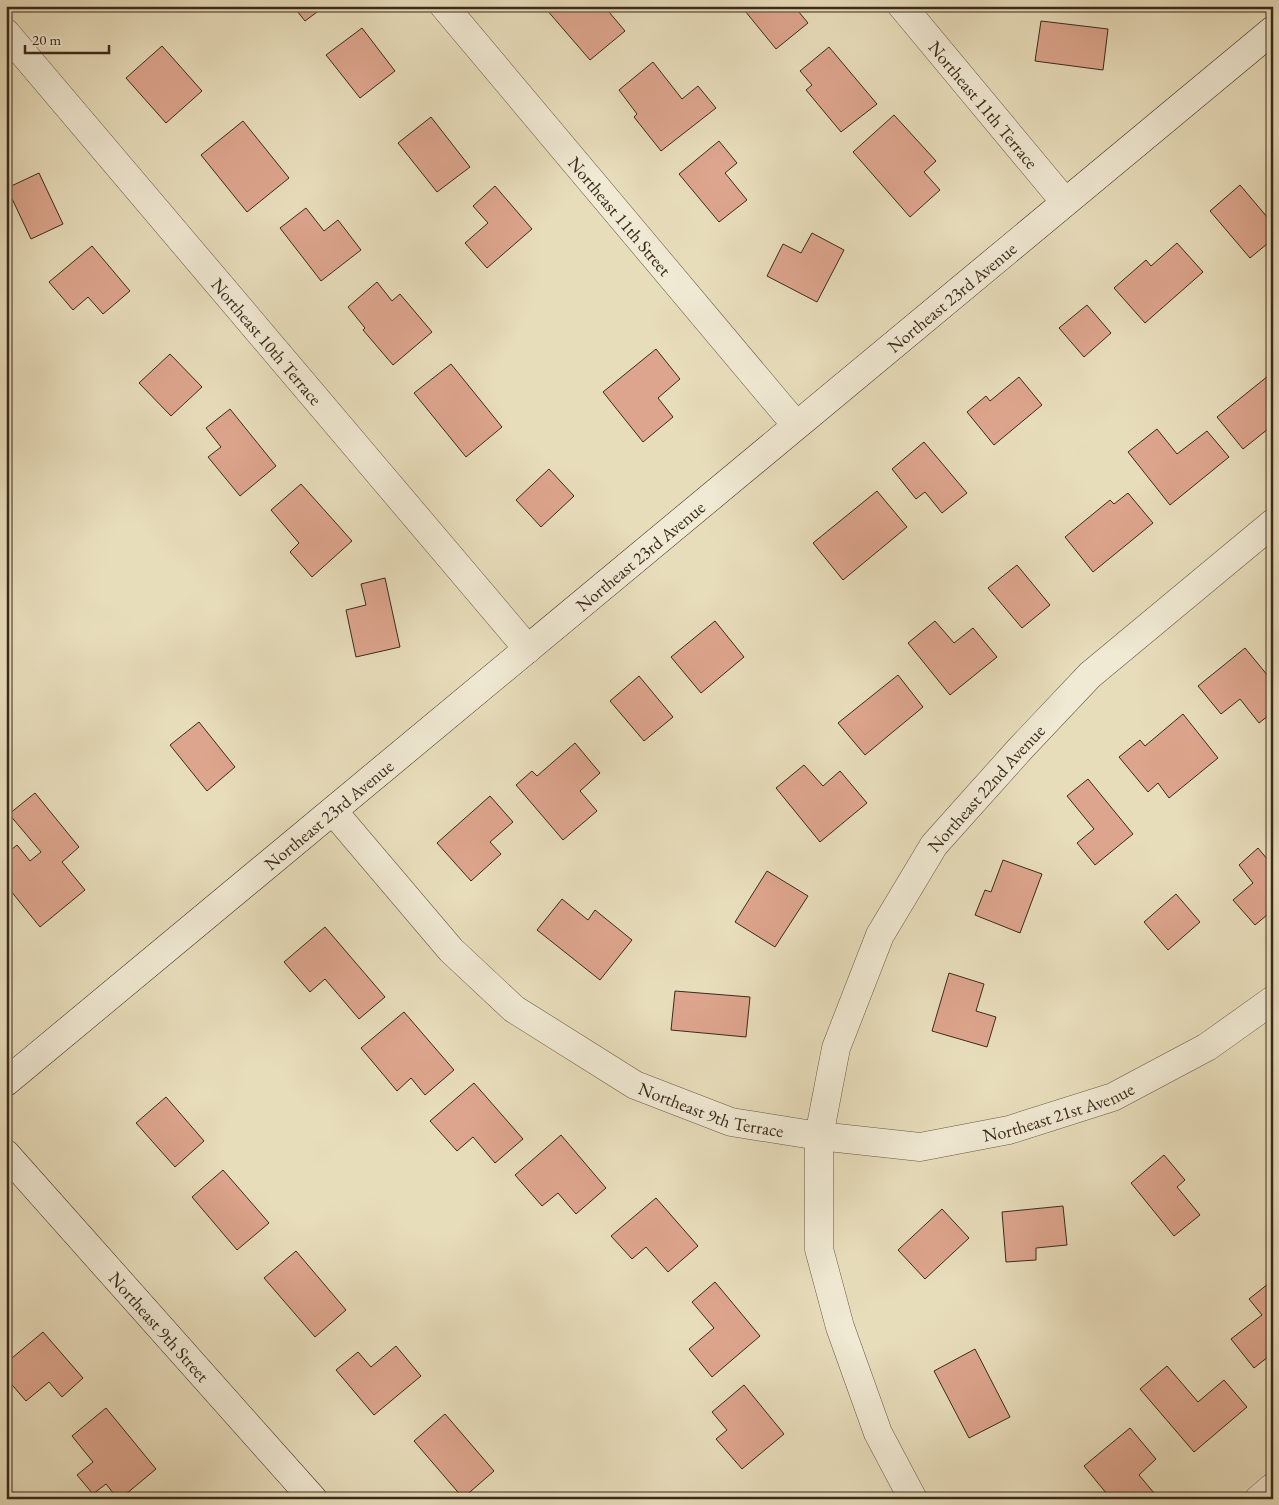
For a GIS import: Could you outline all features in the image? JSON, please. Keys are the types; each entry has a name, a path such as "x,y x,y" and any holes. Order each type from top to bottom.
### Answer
{"street":[{"name":"Northeast 11th Street","path":"444,6 796,425"},
{"name":"Northeast 11th Terrace","path":"902,6 1066,202"},
{"name":"Northeast 23rd Avenue","path":"6,1082 1273,30"},
{"name":"Northeast 10th Terrace","path":"6,33 528,649"},
{"name":"Northeast 22nd Avenue","path":"818,1136 836,1048 880,935 934,845 1020,748 1090,675 1273,523"},
{"name":"Northeast 9th Terrace","path":"333,811 451,950 514,1009 634,1085 731,1122 818,1136"},
{"name":"Northeast 21st Avenue","path":"818,1136 920,1147 1008,1130 1113,1096 1206,1047 1273,1000"},
{"path":"818,1136 819,1249 840,1327 878,1433 913,1499"},
{"name":"Northeast 9th Street","path":"6,1154 313,1499"},
{"path":"1259,1499 1273,1487"}],"building":[{"path":"293,6 325,6 305,21"},
{"path":"549,6 604,6 625,31 590,60 546,9"},
{"path":"751,6 794,6 808,23 776,49 745,11"},
{"path":"1041,21 1108,29 1103,70 1035,61"},
{"path":"362,28 395,71 360,98 326,55"},
{"path":"162,46 202,91 166,123 126,78"},
{"path":"829,47 877,104 841,132 806,90 812,85 800,71"},
{"path":"653,62 682,99 698,86 716,108 661,151 634,117 637,114 619,90"},
{"path":"894,115 936,161 924,172 940,190 910,217 853,152"},
{"path":"431,117 470,167 437,192 398,143"},
{"path":"243,121 289,178 247,212 201,155"},
{"path":"719,141 737,163 725,173 747,200 719,222 679,174"},
{"path":"39,173 63,224 31,239 7,188"},
{"path":"1240,185 1273,224 1273,239 1250,258 1210,211"},
{"path":"495,186 532,229 487,268 465,243 488,223 473,206"},
{"path":"306,208 324,231 338,220 361,250 321,281 280,228"},
{"path":"812,233 844,250 817,302 767,276 783,244 801,253"},
{"path":"1177,243 1203,272 1145,323 1114,288 1146,260 1151,266"},
{"path":"92,246 130,291 103,314 88,297 73,310 49,282"},
{"path":"377,282 392,301 400,294 432,332 393,365 363,330 365,328 348,307"},
{"path":"1087,305 1111,333 1084,357 1059,328"},
{"path":"656,349 680,379 658,398 673,417 643,442 603,392"},
{"path":"170,354 202,387 171,416 139,383"},
{"path":"451,364 502,427 466,457 414,393"},
{"path":"1273,372 1273,425 1243,449 1217,417"},
{"path":"1019,377 1042,405 994,445 967,412 986,396 990,401"},
{"path":"230,409 276,466 240,496 208,457 221,447 206,428"},
{"path":"1157,429 1177,454 1207,431 1229,457 1170,505 1128,452"},
{"path":"924,442 967,493 942,513 925,492 916,499 892,469"},
{"path":"549,469 574,496 541,527 516,500"},
{"path":"301,484 352,541 312,577 290,552 299,543 271,510"},
{"path":"877,491 907,527 843,580 813,543"},
{"path":"1128,493 1153,523 1093,572 1065,537 1110,500 1114,504"},
{"path":"1017,565 1050,605 1022,628 988,588"},
{"path":"385,578 400,647 356,657 346,610 366,605 361,584"},
{"path":"715,621 744,657 701,693 671,657"},
{"path":"935,621 954,643 973,628 997,657 950,695 908,643"},
{"path":"1245,648 1273,682 1273,712 1259,723 1240,699 1221,714 1198,686"},
{"path":"898,675 923,707 865,755 838,723"},
{"path":"639,676 673,717 644,741 610,701"},
{"path":"1183,714 1218,758 1169,798 1158,783 1148,792 1119,757 1140,740 1145,746"},
{"path":"199,722 235,767 207,791 170,745"},
{"path":"575,743 600,773 580,791 597,811 563,840 516,785 532,771 537,776"},
{"path":"804,765 823,786 840,771 867,803 820,842 776,788"},
{"path":"1088,779 1133,834 1095,865 1077,843 1094,829 1067,796"},
{"path":"35,793 79,847 62,862 85,890 40,927 6,885 6,854 17,845 30,861 41,852 9,814"},
{"path":"490,796 513,822 490,842 501,854 471,881 437,843"},
{"path":"1258,848 1273,866 1273,910 1255,925 1233,900 1253,883 1239,865"},
{"path":"1003,860 1042,874 1020,933 975,915 985,890 991,892"},
{"path":"767,871 808,896 775,947 735,922"},
{"path":"1176,894 1200,922 1168,950 1144,922"},
{"path":"562,899 588,920 595,910 632,940 600,980 537,930"},
{"path":"325,927 385,997 359,1019 325,979 310,992 284,962"},
{"path":"949,973 984,984 976,1011 996,1017 987,1047 932,1031"},
{"path":"675,991 750,997 746,1037 671,1030"},
{"path":"404,1012 454,1070 425,1095 411,1078 397,1091 361,1048"},
{"path":"474,1083 523,1139 495,1163 473,1137 457,1151 430,1121"},
{"path":"166,1097 204,1141 175,1167 136,1123"},
{"path":"561,1135 606,1188 576,1214 558,1193 542,1206 515,1175"},
{"path":"1164,1155 1185,1180 1177,1187 1200,1215 1174,1236 1131,1183"},
{"path":"223,1170 269,1223 237,1250 192,1197"},
{"path":"656,1198 698,1246 668,1272 646,1247 632,1259 611,1236"},
{"path":"1063,1206 1067,1245 1036,1248 1036,1260 1006,1262 1002,1212"},
{"path":"942,1209 969,1238 925,1279 898,1250"},
{"path":"296,1251 346,1310 315,1337 264,1278"},
{"path":"715,1282 760,1336 712,1377 689,1349 714,1328 692,1302"},
{"path":"1268,1284 1273,1290 1273,1353 1254,1368 1231,1339 1262,1315 1249,1299"},
{"path":"43,1332 83,1378 62,1397 49,1382 26,1401 6,1378 6,1363"},
{"path":"396,1346 421,1376 374,1415 336,1370 358,1352 371,1367"},
{"path":"975,1349 1010,1417 969,1438 934,1371"},
{"path":"1167,1366 1198,1402 1224,1380 1247,1407 1194,1452 1140,1389"},
{"path":"744,1385 784,1434 742,1469 716,1439 727,1430 712,1412"},
{"path":"106,1408 156,1469 120,1499 106,1484 93,1494 77,1475 93,1462 72,1436"},
{"path":"445,1414 494,1471 463,1498 414,1441"},
{"path":"1130,1428 1156,1459 1139,1475 1154,1493 1147,1499 1111,1499 1084,1466"}]}
